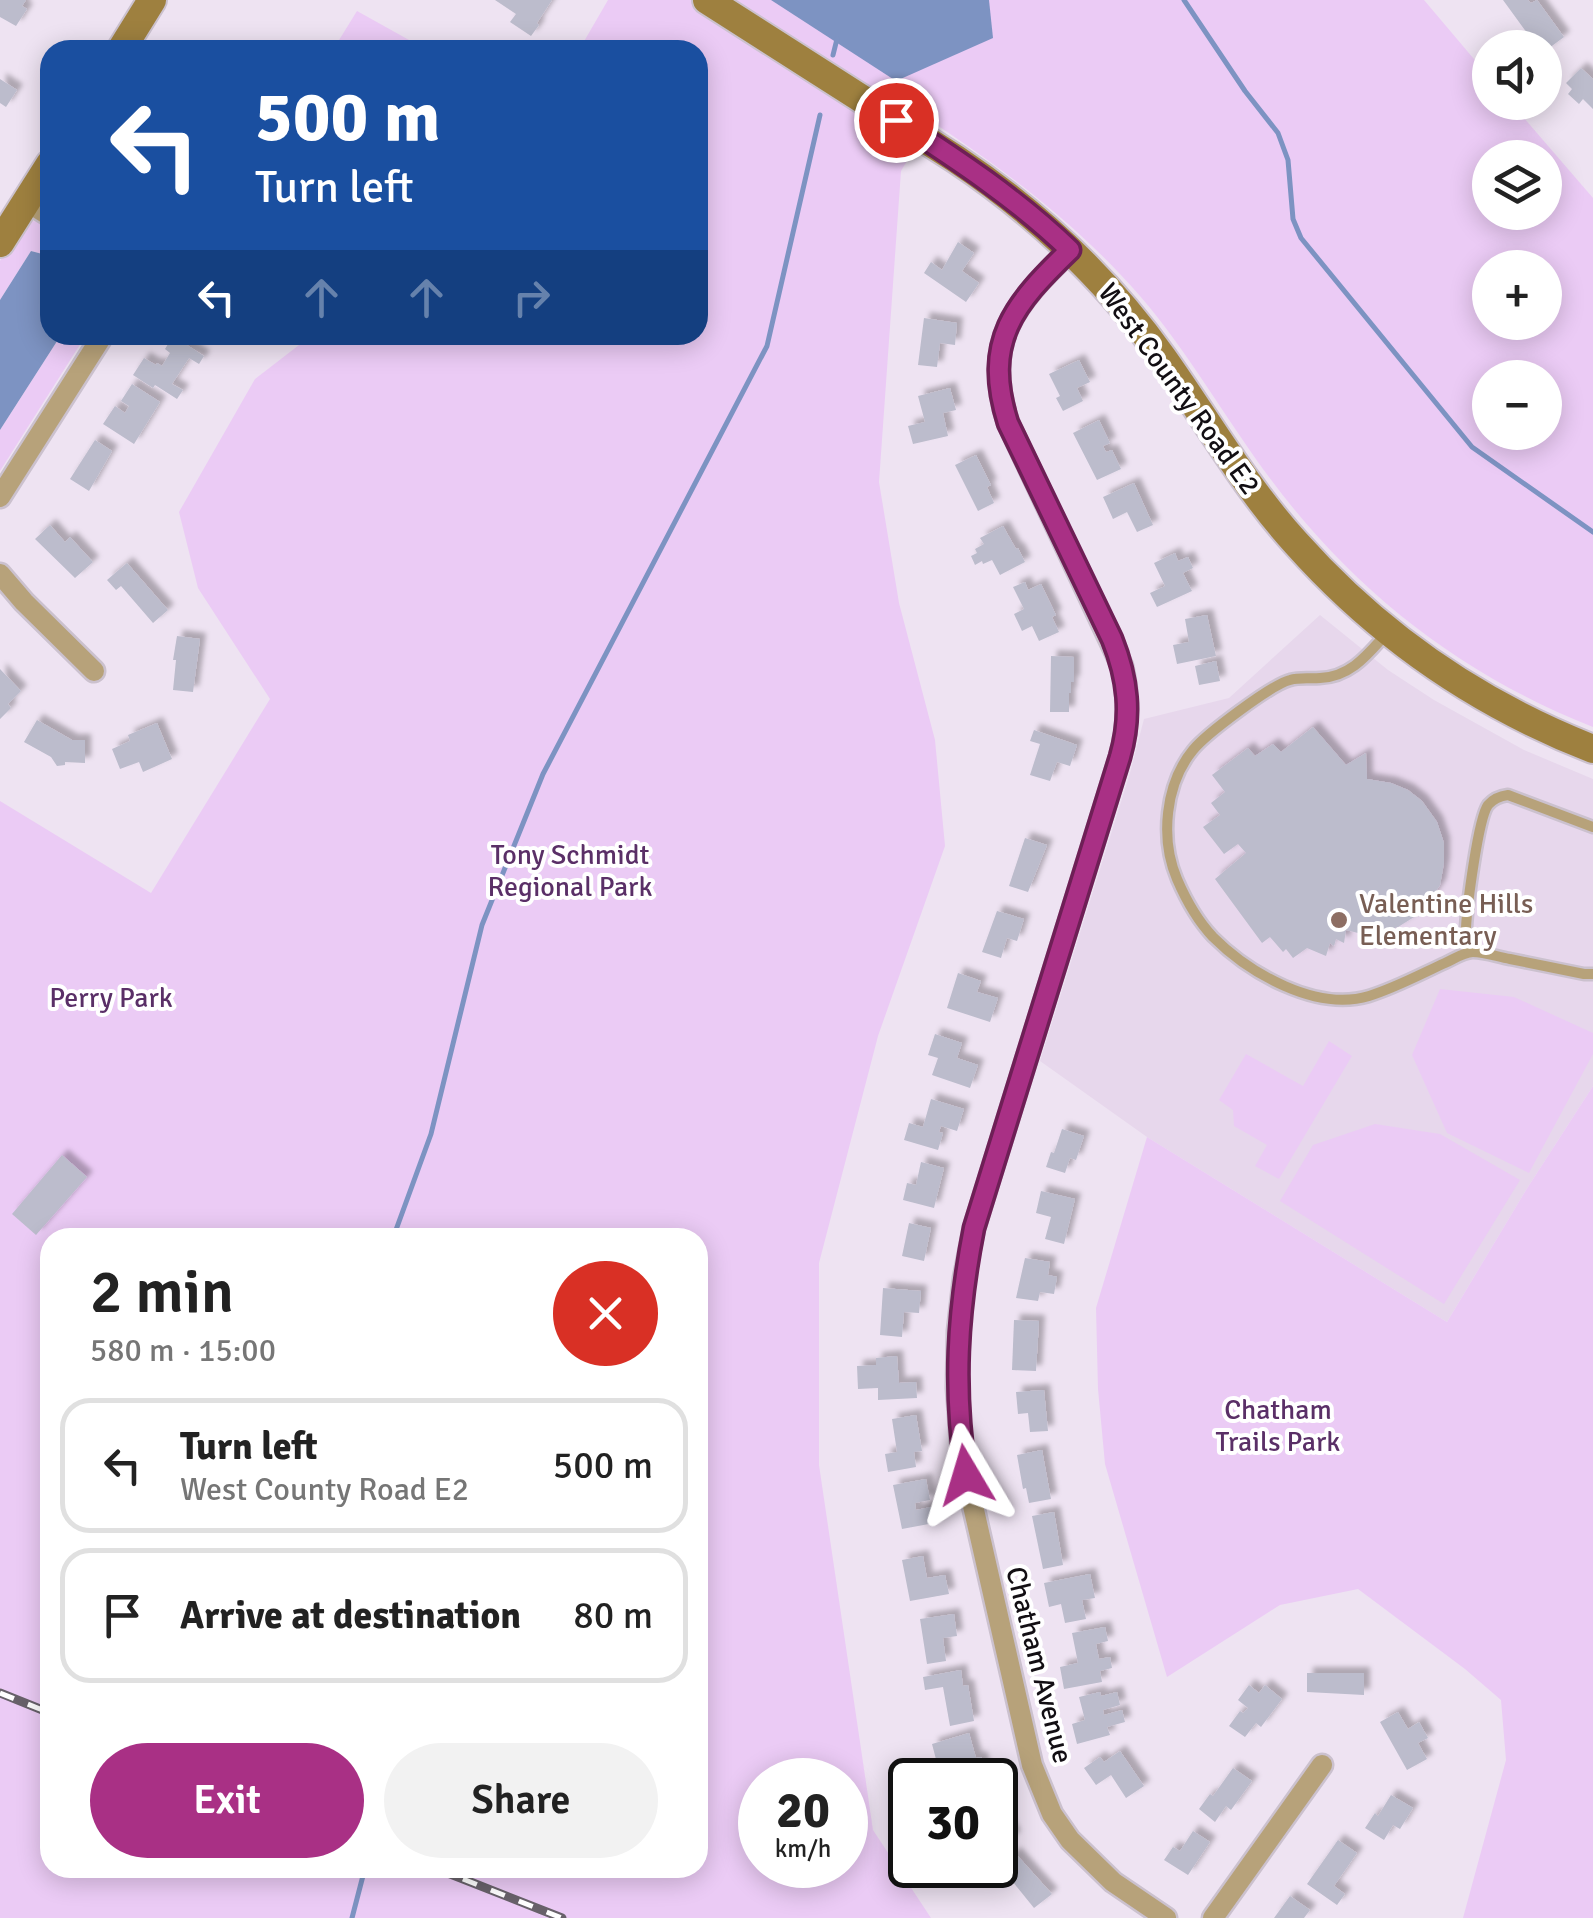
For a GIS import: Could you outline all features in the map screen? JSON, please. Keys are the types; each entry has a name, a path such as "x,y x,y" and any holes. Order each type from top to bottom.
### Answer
{"street":[{"path":"127,40 152,0"},
{"name":"West County Road E2","path":"706,0 997,186 1042,222 1108,287 1230,459 1294,542 1334,583 1387,632 1472,691 1593,749"},
{"path":"0,244 38,209"},
{"name":"Chatham Avenue","path":"1070,250 1028,292 1016,310 1005,333 1000,357 1000,390 1008,423 1112,639 1127,690 1128,716 1120,757 974,1228 958,1332 957,1388 966,1475 1032,1765 1052,1814 1070,1840 1113,1882 1166,1918"},
{"path":"0,497 97,345"},
{"path":"0,574 94,671"},
{"path":"1213,1918 1322,1764"}],"lane":[{"path":"1387,632 1358,664 1342,674 1286,680 1203,738 1181,765 1172,788 1168,837 1173,870 1188,904 1210,934 1234,957 1262,976 1313,996 1366,998 1469,951 1593,974"},
{"path":"1469,951 1466,930 1472,883 1482,820 1491,802 1508,794 1593,828"}],"shaded area":[{"name":"Valentine Hills Elementary","path":"1320,615 1388,670 1434,700 1524,750 1593,779 1593,1086 1447,1322 1147,1137 1040,1061 1144,719 1229,698"}],"green space":[{"name":"Tony Schmidt Regional Park","path":"608,0 1424,0 1472,57 1472,120 1526,120 1543,140 1472,140 1472,230 1562,230 1562,162 1593,198 1593,727 1500,683 1456,656 1376,595 1339,560 1272,481 1140,296 1042,201 931,121 901,171 879,482 899,603 935,740 945,846 878,1036 819,1263 819,1465 862,1758 738,1758 738,1888 868,1888 868,1796 873,1830 888,1853 888,1888 911,1888 931,1918 0,1918 0,801 151,893 270,699 198,588 179,512 255,379 299,345 708,345 708,40 585,40"},
{"path":"357,11 409,40 339,40"},
{"path":"32,221 40,223 40,253 31,251 0,300 0,261 21,227"},
{"path":"55,345 80,345 0,471 0,430"},
{"path":"1440,989 1514,997 1593,1033 1593,1054 1529,1173 1447,1133 1412,1055"},
{"path":"1329,1041 1352,1056 1279,1179 1255,1166 1267,1145 1234,1126 1233,1110 1219,1100 1246,1054 1303,1086"},
{"name":"Chatham Trails Park","path":"1593,1086 1593,1918 1463,1918 1506,1760 1501,1700 1358,1589 1280,1605 1167,1677 1105,1464 1096,1308 1147,1137 1447,1322"},
{"path":"1375,1124 1440,1134 1520,1180 1444,1304 1280,1201 1313,1145"}],"water":[{"path":"771,0 989,0 993,38 896,81"},
{"path":"31,251 40,253 40,345 55,345 0,430 0,300"}],"building":[{"path":"0,0 26,0 22,6 27,9 16,26 0,17"},
{"path":"495,0 552,0 531,36 510,22 516,14"},
{"path":"1503,0 1537,0 1559,30 1525,30"},
{"path":"1581,68 1593,79 1593,109 1583,99 1579,104 1568,94 1572,89 1566,83"},
{"path":"0,79 17,90 6,107 0,103"},
{"path":"958,242 974,253 962,271 979,283 966,302 924,273 931,262 942,270"},
{"path":"924,318 957,323 955,345 940,343 937,367 918,365"},
{"path":"167,345 187,345 204,356 199,364 189,358 172,384 183,390 177,399 133,375 144,358 162,366 170,353 165,349"},
{"path":"1079,360 1090,382 1077,388 1083,401 1063,411 1049,374"},
{"path":"132,384 160,402 134,444 103,424 115,406 125,413 129,406 121,401"},
{"path":"950,388 956,410 943,413 948,436 913,444 908,426 925,422 918,396"},
{"path":"1099,420 1110,443 1103,446 1106,452 1112,450 1121,469 1097,480 1073,433"},
{"path":"95,440 112,451 89,491 70,479"},
{"path":"976,455 991,485 987,487 994,503 978,511 955,465"},
{"path":"1134,483 1153,525 1137,532 1127,512 1113,519 1103,497"},
{"path":"50,525 65,542 70,537 93,562 75,578 35,539"},
{"path":"1003,526 1025,562 1000,575 992,560 975,565 971,556 984,544 980,538"},
{"path":"1175,553 1178,561 1188,557 1193,568 1183,573 1192,591 1157,607 1150,593 1165,586 1154,563"},
{"path":"127,563 168,610 153,623 121,586 116,590 107,580"},
{"path":"1025,582 1028,590 1041,584 1056,615 1052,617 1059,632 1039,641 1032,626 1022,631 1014,614 1024,609 1013,587"},
{"path":"1207,615 1216,656 1177,664 1173,645 1189,642 1185,619"},
{"path":"177,636 200,639 193,692 173,690"},
{"path":"1051,656 1074,657 1069,712 1050,712"},
{"path":"1216,661 1220,681 1199,685 1195,666"},
{"path":"0,669 21,691 0,719"},
{"path":"37,720 72,740 85,740 85,763 65,762 57,766 51,757 24,742"},
{"path":"157,723 172,759 143,772 139,762 120,769 112,749 130,741 128,735"},
{"path":"1313,727 1346,765 1366,753 1367,779 1391,783 1422,801 1437,822 1444,843 1444,863 1440,885 1414,917 1380,933 1346,930 1344,943 1336,939 1334,946 1330,943 1326,956 1307,948 1293,958 1270,937 1262,943 1215,879 1246,853 1238,844 1224,854 1203,827 1220,815 1211,803 1225,792 1212,775 1248,748 1255,756 1273,744 1281,752"},
{"path":"1034,730 1077,745 1070,766 1057,762 1050,781 1030,775 1040,744 1030,741"},
{"path":"1025,838 1047,845 1028,892 1009,886"},
{"path":"997,911 1024,919 1017,941 1007,938 1001,958 982,952"},
{"path":"958,973 981,981 977,992 998,998 990,1022 947,1008"},
{"path":"935,1034 962,1043 957,1058 978,1065 970,1088 932,1075 938,1058 928,1055"},
{"path":"931,1099 964,1109 957,1131 941,1126 938,1150 904,1140 909,1123 923,1127"},
{"path":"1062,1129 1084,1136 1076,1160 1070,1158 1065,1173 1046,1167"},
{"path":"62,1155 87,1177 36,1235 12,1214"},
{"path":"921,1162 944,1168 934,1208 903,1200 907,1183 916,1185"},
{"path":"1041,1191 1075,1199 1064,1244 1045,1239 1051,1217 1036,1213"},
{"path":"909,1223 931,1228 924,1261 902,1256"},
{"path":"1025,1258 1050,1262 1048,1275 1057,1277 1054,1294 1040,1292 1038,1301 1016,1298"},
{"path":"883,1288 921,1291 919,1313 904,1312 902,1337 880,1335"},
{"path":"1014,1320 1039,1321 1036,1371 1012,1370"},
{"path":"897,1356 899,1383 916,1382 917,1398 878,1400 878,1388 858,1389 857,1366 876,1365 876,1358"},
{"path":"1044,1390 1048,1431 1030,1432 1028,1413 1018,1414 1016,1392"},
{"path":"916,1415 922,1451 914,1452 916,1467 888,1472 885,1454 897,1452 892,1419"},
{"path":"1042,1450 1051,1499 1029,1503 1017,1455"},
{"path":"926,1479 930,1500 915,1503 916,1510 931,1507 934,1523 902,1529 893,1485"},
{"path":"1054,1512 1063,1565 1043,1569 1032,1516"},
{"path":"923,1556 927,1578 945,1575 949,1594 910,1601 902,1560"},
{"path":"1090,1574 1095,1598 1082,1600 1086,1619 1065,1623 1061,1604 1049,1607 1044,1583"},
{"path":"954,1614 957,1636 943,1638 946,1661 927,1664 920,1619"},
{"path":"1105,1627 1108,1641 1096,1644 1099,1659 1110,1657 1112,1668 1100,1671 1102,1682 1064,1689 1060,1667 1078,1663 1072,1633"},
{"path":"961,1670 963,1686 968,1685 974,1721 950,1726 943,1687 925,1690 923,1677"},
{"path":"1307,1673 1364,1673 1364,1695 1307,1692"},
{"path":"1249,1685 1259,1693 1265,1685 1282,1699 1261,1727 1256,1723 1245,1737 1229,1726 1240,1711 1248,1708 1238,1700"},
{"path":"1100,1692 1101,1696 1117,1692 1120,1705 1103,1710 1104,1715 1122,1710 1125,1722 1107,1727 1110,1735 1077,1744 1072,1724 1085,1720 1079,1697"},
{"path":"1398,1712 1408,1729 1419,1722 1428,1738 1418,1743 1427,1759 1407,1770 1380,1722"},
{"path":"969,1733 976,1758 936,1758 932,1744"},
{"path":"1120,1751 1144,1786 1126,1798 1111,1775 1096,1785 1084,1768 1100,1757 1104,1762"},
{"path":"1233,1768 1252,1781 1231,1810 1226,1806 1215,1822 1199,1809"},
{"path":"1391,1795 1413,1808 1400,1829 1393,1825 1384,1840 1365,1828"},
{"path":"1193,1831 1210,1842 1188,1875 1164,1860 1173,1847 1180,1851"},
{"path":"1338,1840 1357,1853 1334,1886 1345,1894 1337,1905 1307,1884"},
{"path":"1018,1856 1052,1894 1034,1908 1018,1888"},
{"path":"1290,1896 1310,1910 1304,1918 1274,1918"}],"waterway":[{"path":"1184,0 1278,133 1288,160 1293,219 1301,238 1472,447 1593,532"},
{"path":"833,55 837,39"},
{"path":"397,1228 431,1134 482,925 543,774 767,346 820,115"},
{"path":"352,1918 362,1878"}],"railway":[{"path":"0,1693 40,1709"},
{"path":"460,1878 562,1918"}],"place":[{"name":"Valentine Hills Elementary","path":"1339,920"}],"route":[{"path":"896,120 997,186 1070,250 1028,292 1016,310 1005,333 998,380 1008,423 1112,639 1127,690 1125,741 974,1228 958,1332 957,1388 966,1475"}],"park label":[{"name":"Perry Park","path":"111,998"}]}
